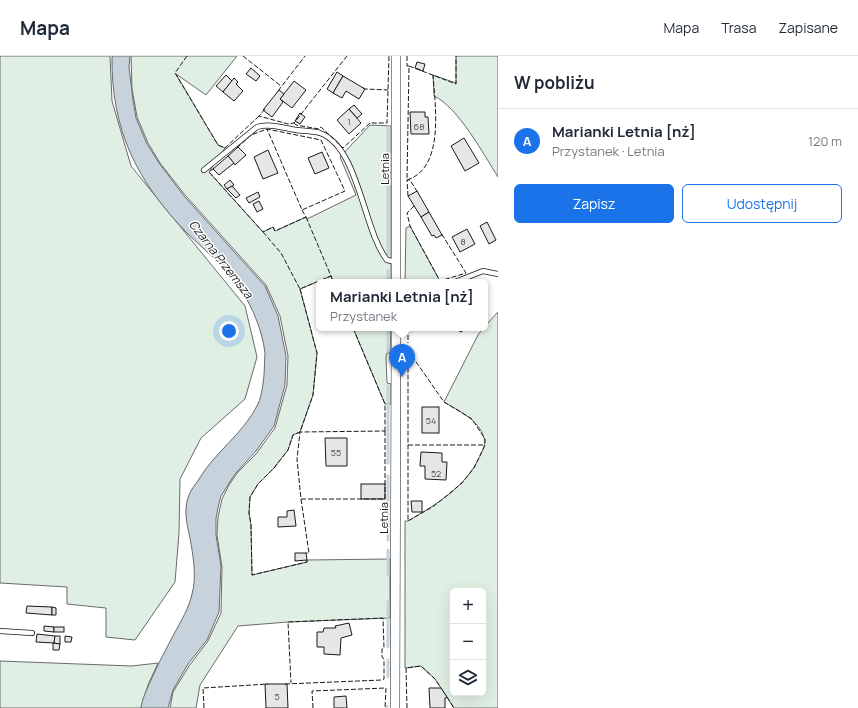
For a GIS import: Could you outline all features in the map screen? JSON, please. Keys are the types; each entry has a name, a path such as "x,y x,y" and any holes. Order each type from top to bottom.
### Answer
{"street":[{"name":"Letnia","path":"396,56 396,279"},
{"name":"Letnia","path":"395,708 396,331"}],"lane":[{"path":"204,170 257,127 267,126 320,133 334,143 347,160 377,242 387,260 396,262"},
{"path":"463,279 484,271 498,274"},
{"path":"0,631 32,633"}],"green space":[{"path":"0,56 110,56 112,101 131,166 245,306 257,357 245,399 201,438 180,479 179,533 175,582 135,640 106,637 106,608 67,604 67,587 0,583"},
{"path":"131,56 237,56 206,95 176,74 218,145 225,148 209,172 263,232 273,227 275,231 306,217 307,219 356,195 340,157 370,125 391,126 391,279 332,279 331,276 324,279 316,279 316,282 300,289 317,353 313,395 300,432 293,435 288,450 274,468 258,484 250,497 249,513 251,525 252,575 307,562 307,560 390,559 390,618 288,622 238,626 200,685 196,708 170,708 173,692 189,666 208,641 221,613 222,567 217,535 218,517 222,499 238,472 256,454 275,428 287,385 288,356 280,316 266,285 185,195 160,163 148,143 137,117 132,89"},
{"path":"456,56 498,56 498,177 470,132 452,110 434,96 433,75 456,83"},
{"path":"410,226 439,279 405,279 406,228"},
{"path":"498,312 498,708 454,708 435,679 421,666 405,668 405,521 408,521 430,508 459,486 474,467 483,449 485,440 478,426 473,421 444,402 478,335 481,331 488,331 488,323"},
{"path":"354,331 391,331 390,353 387,353 386,357 387,383 391,384 391,404 385,404"},
{"path":"0,661 132,666 158,663 148,685 141,708 0,708"}],"water":[{"name":"Czarna Przemsza","path":"112,56 130,56 129,67 136,118 147,144 159,163 184,196 265,286 278,316 286,356 285,385 274,426 256,451 235,474 221,496 219,503 216,518 216,535 221,566 219,612 207,640 188,664 173,690 168,708 141,708 142,701 154,674 191,599 194,573 186,517 187,501 191,491 206,469 245,424 258,404 263,386 265,353 258,323 239,286 223,266 188,234 154,195 130,153 116,108"}],"building":[{"path":"417,62 425,64 423,71 415,68"},
{"path":"251,68 260,76 256,81 246,74"},
{"path":"337,72 343,76 333,93 327,89"},
{"path":"226,75 232,81 223,92 216,86"},
{"path":"343,76 365,89 359,99 346,91 342,98 333,93"},
{"path":"234,78 238,82 236,84 243,91 234,101 223,92"},
{"path":"294,81 306,90 292,108 280,99"},
{"path":"279,90 284,94 280,99 283,102 272,117 263,110"},
{"path":"354,105 362,114 357,118 349,109"},
{"path":"349,109 361,123 349,134 337,120"},
{"path":"410,112 425,112 425,117 428,117 429,134 411,134"},
{"path":"300,113 305,117 300,124 295,121"},
{"path":"464,138 479,163 465,171 451,146"},
{"path":"238,147 246,155 235,165 228,156"},
{"path":"268,150 278,173 263,179 254,157"},
{"path":"322,152 329,168 315,174 308,158"},
{"path":"228,156 234,163 219,175 213,169"},
{"path":"230,180 234,185 227,189 224,185"},
{"path":"232,186 240,195 236,198 227,189"},
{"path":"417,191 429,212 421,217 408,196"},
{"path":"258,192 260,197 249,203 246,198"},
{"path":"259,201 263,209 257,212 253,204"},
{"path":"429,212 442,235 436,238 434,235 432,236 421,217"},
{"path":"487,222 496,240 489,244 480,226"},
{"path":"467,229 475,244 460,252 452,237"},
{"path":"422,407 439,407 439,433 422,433"},
{"path":"325,438 347,438 347,466 326,466"},
{"path":"421,452 442,453 442,462 447,462 446,480 425,479 425,466 420,466"},
{"path":"361,484 385,484 385,499 361,499"},
{"path":"411,501 422,501 422,512 412,512"},
{"path":"294,510 296,526 278,527 278,517 287,517 287,511"},
{"path":"295,553 306,553 307,560 295,561"},
{"path":"27,606 52,607 52,615 26,613"},
{"path":"52,607 56,608 56,615 52,615"},
{"path":"349,623 352,635 341,638 340,655 324,654 324,647 317,647 317,632 323,632 324,628 336,628 335,626"},
{"path":"44,626 54,627 54,632 44,631"},
{"path":"54,627 64,627 64,632 54,632"},
{"path":"37,634 55,636 54,643 36,642"},
{"path":"55,636 60,636 60,644 54,643"},
{"path":"65,636 72,637 71,642 65,642"},
{"path":"53,643 60,644 59,650 53,650"},
{"path":"265,684 287,684 288,708 266,708"},
{"path":"429,688 441,688 447,697 445,698 445,708 430,708"},
{"path":"346,696 347,708 334,708 334,697"}],"waterway":[{"path":"388,127 388,254"},
{"path":"388,270 388,279"},
{"path":"388,331 388,351"},
{"path":"388,386 388,463"},
{"path":"388,476 388,540"},
{"path":"388,550 388,575"},
{"path":"388,602 388,616"},
{"path":"388,619 388,647"},
{"path":"388,660 388,677"}],"fence":[{"path":"187,56 175,73 218,145 225,148 259,116"},
{"path":"243,56 281,86"},
{"path":"278,91 305,56"},
{"path":"265,109 259,116 288,124 294,123 347,56"},
{"path":"294,123 296,125 319,129 321,127 343,148 370,123 387,123 389,56"},
{"path":"407,56 407,66 409,66 407,180 419,173 427,163 432,149 436,118 433,75"},
{"path":"409,66 456,84 456,56"},
{"path":"363,88 388,90"},
{"path":"237,148 251,135 267,129 321,140 345,191 302,210 267,129"},
{"path":"214,168 209,172 263,232 273,227 275,231 306,217 302,210"},
{"path":"408,196 407,180 410,180 418,193"},
{"path":"414,206 407,213 410,226 439,279"},
{"path":"306,217 331,276 324,279"},
{"path":"263,232 281,253 300,289 316,282"},
{"path":"441,233 466,273 446,279"},
{"path":"300,289 317,353 313,395 300,432 293,435 288,450 274,468 258,484 250,497 249,513 251,525 252,575 307,562 307,560"},
{"path":"354,331 385,404 385,431"},
{"path":"408,331 408,343"},
{"path":"412,356 444,402 472,419 485,439 485,445 474,468 462,483 434,506 408,521 408,358 412,356"},
{"path":"385,431 385,499 301,499 297,459 300,432 385,431"},
{"path":"408,445 485,445"},
{"path":"301,499 309,553 306,553"},
{"path":"285,684 384,679 384,659 382,657 382,649 384,648 383,618 288,622 291,683"},
{"path":"407,708 406,668 421,666 435,679 441,688"},
{"path":"204,708 203,688 268,684"},
{"path":"313,708 312,691 386,688 385,708"},
{"path":"447,697 454,708"}],"place":[{"name":"Marianki Letnia [nż]","path":"402,377"}]}
